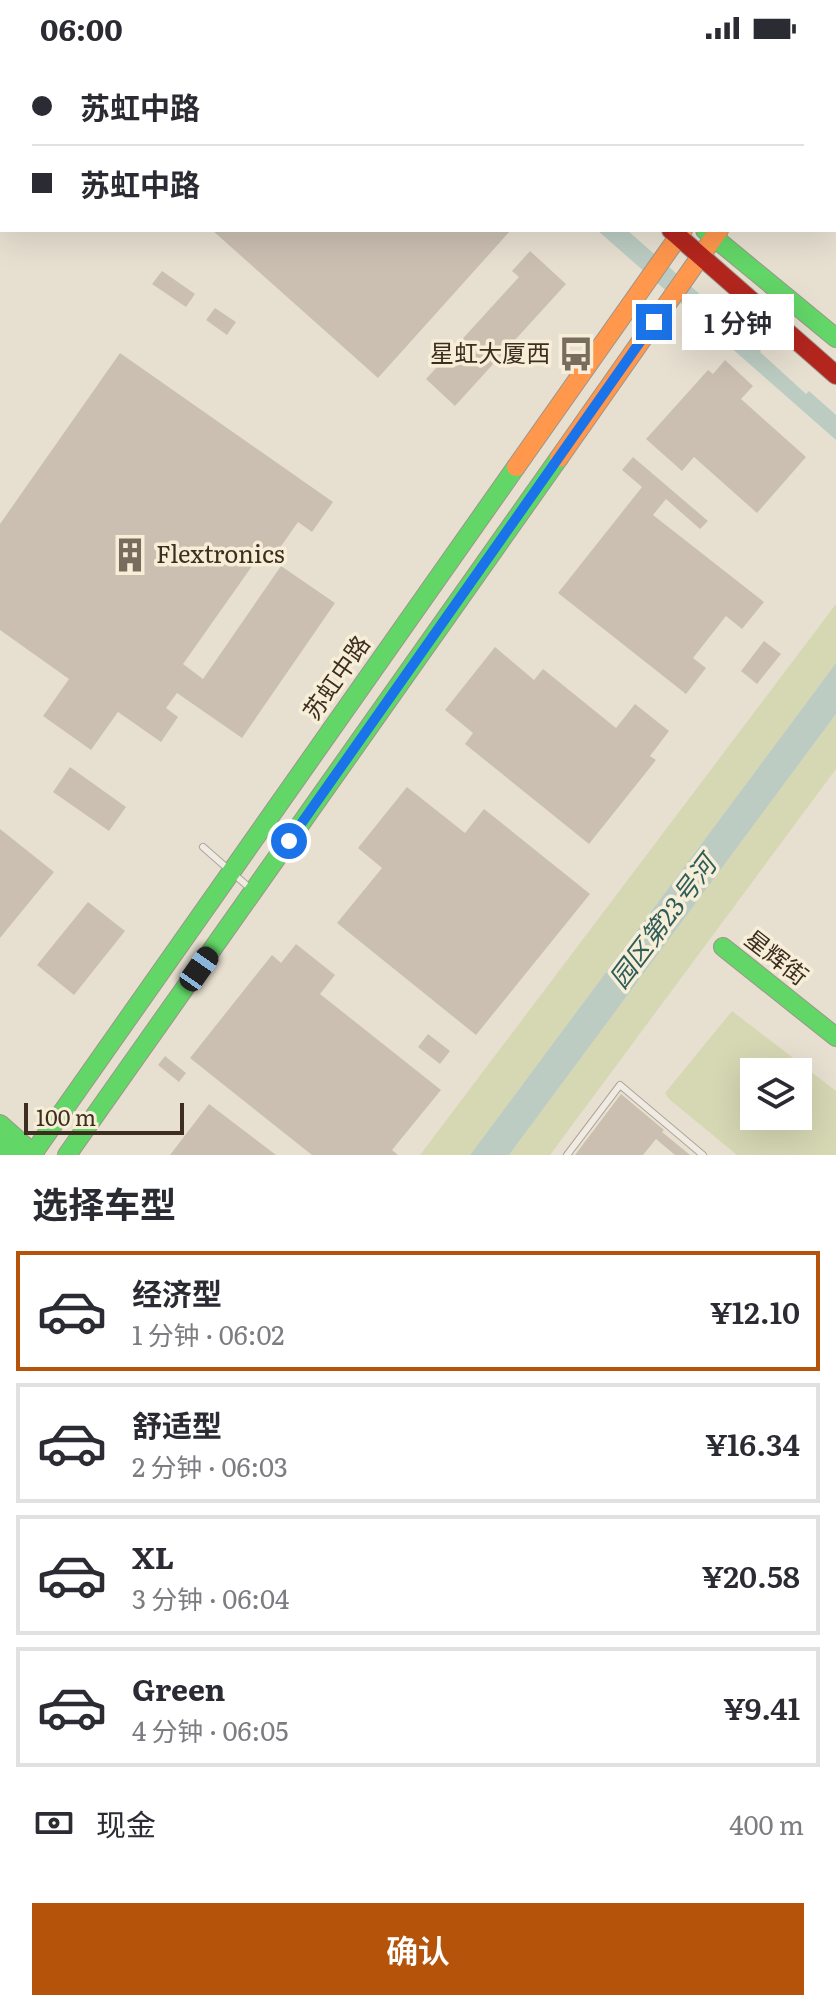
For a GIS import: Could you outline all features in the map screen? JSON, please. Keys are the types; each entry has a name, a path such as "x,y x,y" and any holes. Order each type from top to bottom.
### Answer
{"main road":[{"path":"678,232 836,375"},
{"name":"苏虹中路","path":"33,1154 649,279 678,232"},
{"path":"67,1155 685,278 712,233 836,338"},
{"name":"星辉街","path":"723,947 836,1037"},
{"path":"0,1124 33,1154"},
{"path":"0,1144 12,1155"}],"lane":[{"path":"203,847 253,891"},
{"path":"567,1155 620,1085 703,1155"}],"green space":[{"path":"836,604 836,663 470,1155 420,1155"},
{"path":"836,714 836,769 550,1155 509,1155"},
{"path":"732,1011 793,1058 740,1058 740,1130 812,1130 812,1073 836,1091 836,1155 737,1155 665,1093"}],"water":[{"path":"599,232 629,232 762,349 760,352 806,394 809,391 836,415 836,440"},
{"name":"园区第23号河","path":"836,663 836,714 509,1155 470,1155"}],"building":[{"path":"214,232 509,232 378,378"},
{"path":"530,251 566,284 455,406 426,379 519,277 512,271"},
{"path":"162,271 195,294 186,307 152,284"},
{"path":"215,308 236,322 227,335 206,320"},
{"name":"Flextronics","path":"120,353 333,502 312,532 298,522 272,559 262,552 183,664 203,679 281,566 335,603 242,738 177,693 166,708 178,717 161,742 118,712 91,750 43,716 69,679 0,630 0,524"},
{"path":"725,360 753,386 741,399 806,457 757,513 694,457 682,471 646,439 708,370 713,374"},
{"path":"633,457 708,521 700,529 666,499 653,515 764,602 742,629 726,616 693,658 706,668 686,694 558,593 642,487 622,470"},
{"path":"764,641 781,654 757,684 741,671"},
{"path":"495,647 534,680 543,669 616,728 635,704 669,731 650,756 656,760 589,844 465,744 473,733 445,710"},
{"path":"70,767 126,807 109,831 53,792"},
{"path":"407,787 465,833 484,809 590,894 476,1035 337,923 382,868 358,848"},
{"path":"0,829 54,872 0,938"},
{"path":"88,902 125,931 74,995 37,965"},
{"path":"296,944 335,975 320,994 441,1090 392,1150 398,1155 312,1155 190,1058 272,955 281,963"},
{"path":"428,1034 450,1051 440,1064 418,1047"},
{"path":"165,1056 186,1073 179,1082 158,1065"},
{"path":"621,1094 690,1155 675,1155 656,1139 643,1155 575,1155"},
{"path":"209,1104 276,1155 170,1155"}],"traffic: fast":[{"path":"707,232 836,338"},
{"path":"67,1155 559,458"},
{"path":"32,1155 516,467"},
{"path":"723,947 836,1037"},
{"path":"0,1124 35,1155"},
{"path":"0,1144 12,1155"}],"traffic: slow":[{"path":"516,467 682,232"},
{"path":"559,458 718,232"}],"traffic: jam":[{"path":"673,232 836,375"}],"place":[{"name":"星虹大厦西","path":"576,354"},
{"name":"Flextronics","path":"130,555"}],"route":[{"path":"289,841 654,322"}]}
